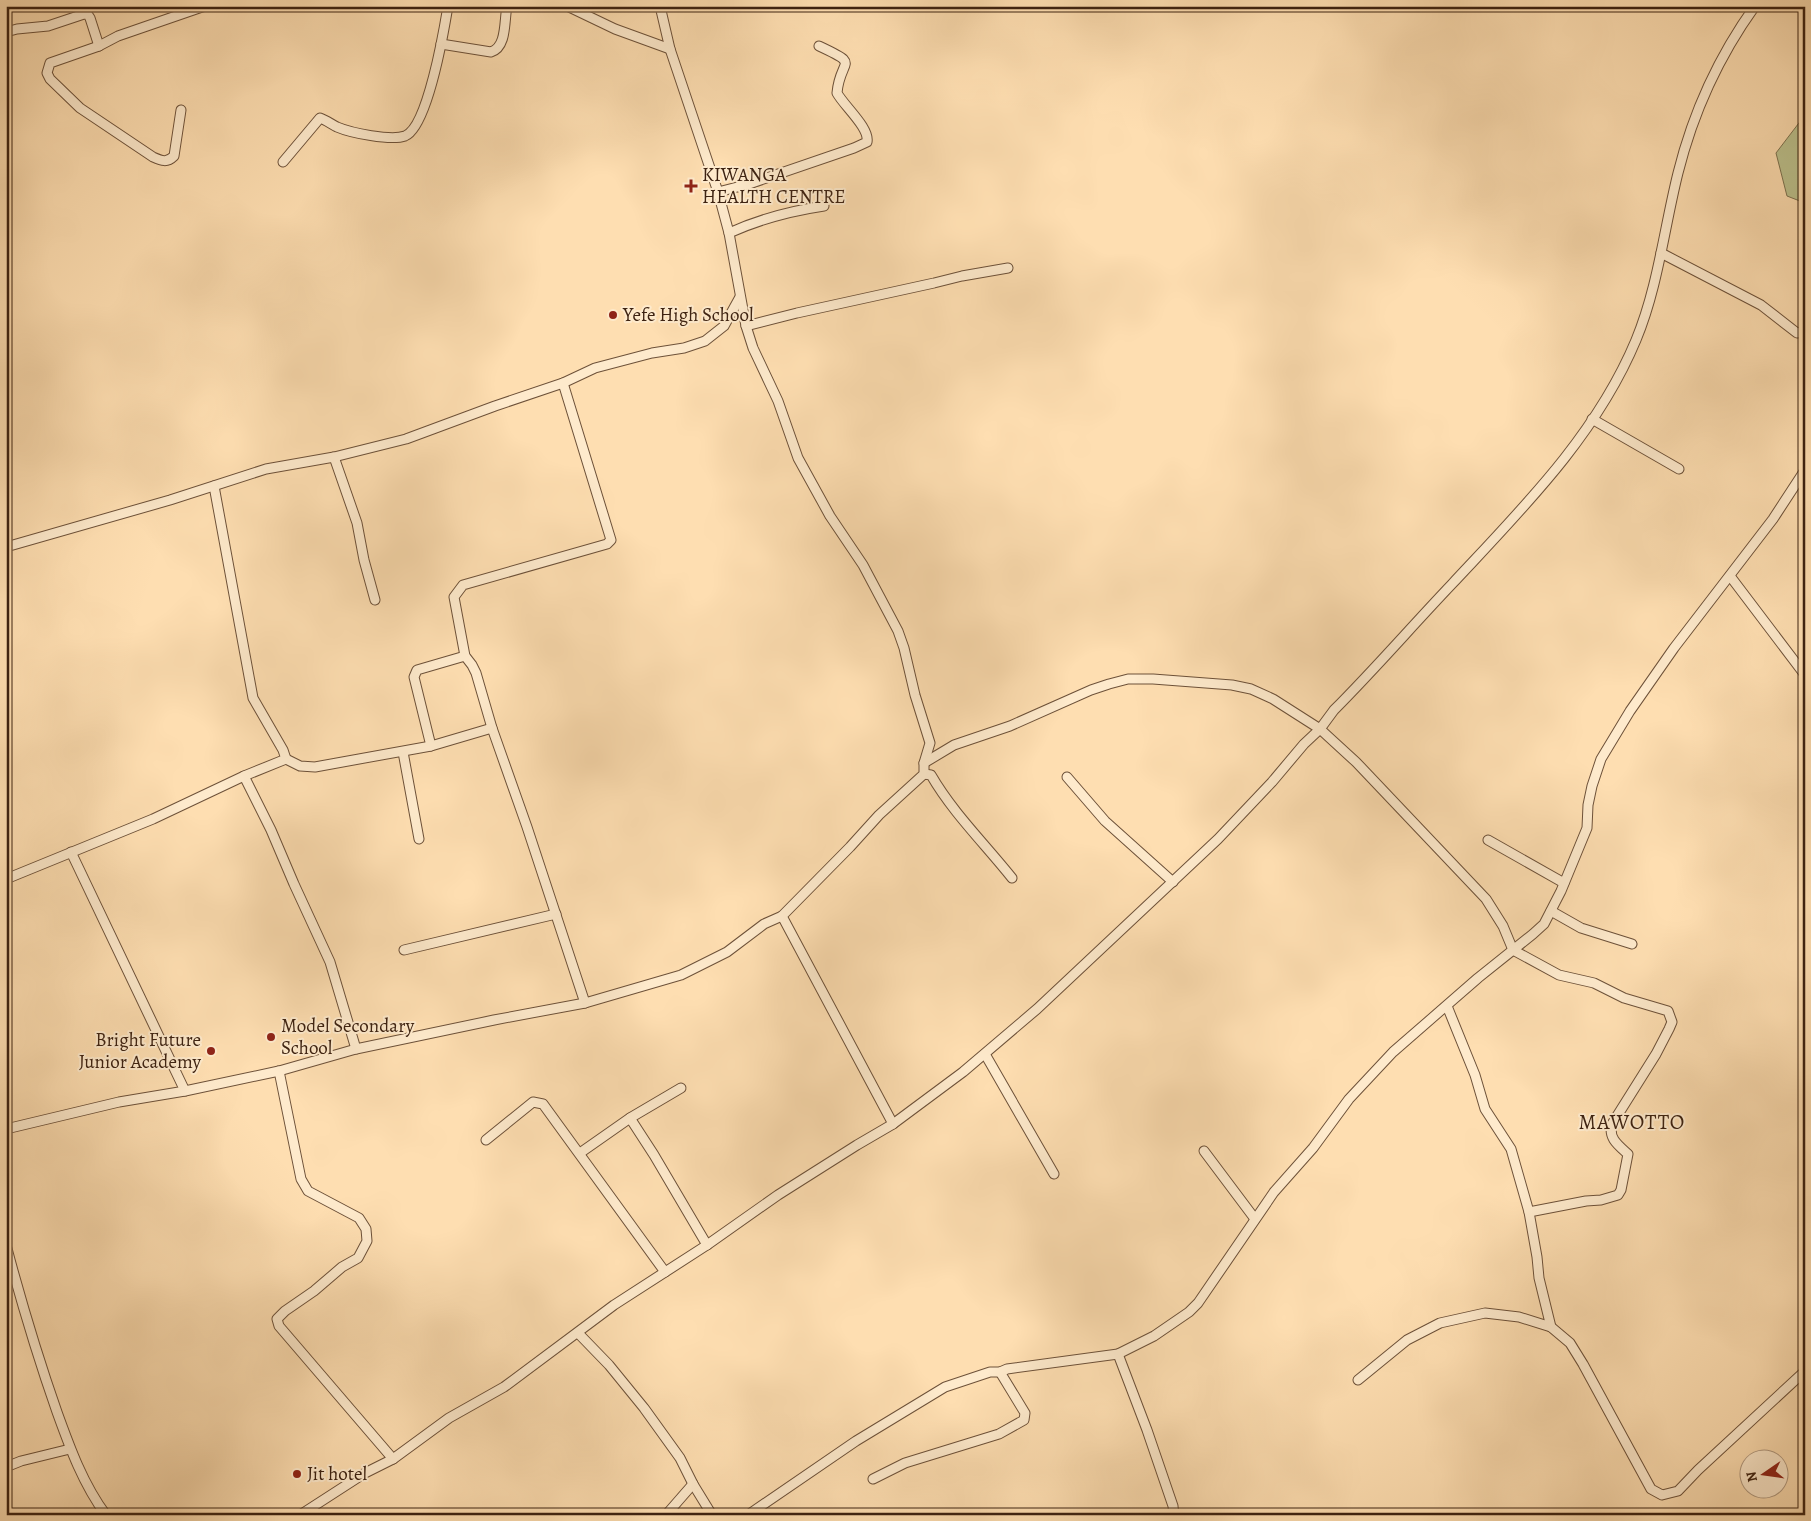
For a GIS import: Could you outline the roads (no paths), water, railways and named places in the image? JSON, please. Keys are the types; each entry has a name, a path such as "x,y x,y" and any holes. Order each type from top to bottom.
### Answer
{"street":[{"path":"181,110 174,156 170,160 162,161 80,108 50,79 47,73 50,63 99,46 118,36 206,6"},
{"path":"283,162 320,118 335,126 361,134 404,136 410,133 422,113 442,44 448,6"},
{"path":"442,44 491,52 497,50 501,44 507,6"},
{"path":"567,6 615,29 670,49"},
{"path":"6,1129 119,1102 185,1091 279,1071 356,1049 585,1003 681,975 727,952 764,924 782,916 879,816 924,774 924,763 930,743 898,630 863,565 830,516 798,458 778,401 753,348 740,297 729,232 718,192 670,49 660,6"},
{"path":"300,1515 365,1473 393,1459 449,1418 504,1387 614,1305 707,1245 778,1195 857,1144 893,1124 984,1054 1037,1009 1218,839 1272,782 1304,744 1320,729 1334,710 1521,512 1580,438 1623,370 1636,339 1650,302 1684,149 1711,80 1739,29 1755,6"},
{"path":"6,32 48,26 88,14 99,46"},
{"path":"718,192 758,181 867,142 866,130 837,93 846,61 842,57 819,46"},
{"path":"729,232 783,213 824,206"},
{"path":"1661,253 1761,305 1798,333 1805,332"},
{"path":"746,326 962,276 1008,268"},
{"path":"6,547 266,470 334,457 406,439 562,383 595,368 684,348 706,341 724,326 740,297"},
{"path":"562,383 611,540 607,544 463,585 454,597 465,656 476,673 492,728 585,1003"},
{"path":"1592,419 1679,469"},
{"path":"334,457 358,523 364,560 375,600"},
{"path":"748,1515 856,1441 945,1387 990,1372 1118,1354 1154,1336 1189,1312 1206,1292 1274,1192 1313,1148 1349,1099 1393,1052 1544,924 1587,828 1588,805 1595,771 1600,759 1630,711 1674,648 1773,520 1805,470"},
{"path":"214,486 253,698 283,750 286,759 300,766 315,768 431,746 492,728"},
{"path":"1730,576 1805,676"},
{"path":"431,746 414,677 415,672 465,656"},
{"path":"924,763 954,745 1010,726 1091,690 1128,680 1153,679 1205,682 1251,689 1273,699 1320,729 1363,769 1486,899 1503,926 1513,950 1559,976 1594,983 1624,998 1668,1011 1672,1022 1656,1054 1612,1124 1610,1135 1628,1154 1621,1190 1618,1195 1601,1200 1529,1212"},
{"path":"403,752 419,839"},
{"path":"6,879 153,819 244,776 286,759"},
{"path":"924,774 931,775 969,828 1012,878"},
{"path":"244,776 271,830 330,962 356,1049"},
{"path":"1067,778 1105,821 1173,882"},
{"path":"1488,840 1564,883"},
{"path":"71,852 185,1091"},
{"path":"1550,911 1581,928 1632,944"},
{"path":"404,950 556,914"},
{"path":"782,916 893,1124"},
{"path":"1447,1006 1475,1076 1485,1109 1511,1149 1529,1212 1538,1257 1539,1278 1550,1327"},
{"path":"984,1054 1054,1174"},
{"path":"279,1071 301,1179 308,1191 359,1218 366,1229 367,1241 358,1258 342,1267 314,1291 285,1310 277,1319 279,1326 393,1459"},
{"path":"580,1153 630,1118 681,1088"},
{"path":"486,1140 533,1102 543,1104 665,1272"},
{"path":"630,1118 707,1245"},
{"path":"1204,1151 1255,1219"},
{"path":"6,1245 46,1380 70,1449 95,1501 106,1515"},
{"path":"1358,1380 1407,1340 1440,1323 1485,1313 1519,1317 1550,1327 1570,1343 1599,1391 1651,1489 1662,1495 1678,1491 1698,1470 1805,1371"},
{"path":"578,1333 610,1365 644,1408 680,1458 712,1515"},
{"path":"1118,1354 1150,1438 1173,1506 1174,1515"},
{"path":"873,1479 905,1464 999,1434 1024,1420 1025,1413 1000,1372"},
{"path":"6,1467 21,1461 70,1449"},
{"path":"666,1515 693,1484"}],"place":[{"name":"KIWANGA HEALTH CENTRE","path":"691,186"},
{"name":"Yefe High School","path":"613,315"},
{"name":"Model Secondary School","path":"271,1037"},
{"name":"Bright Future Junior Academy","path":"211,1051"},
{"name":"Jit hotel","path":"297,1474"}],"district":[{"name":"MAWOTTO","path":"1632,1122"}]}
